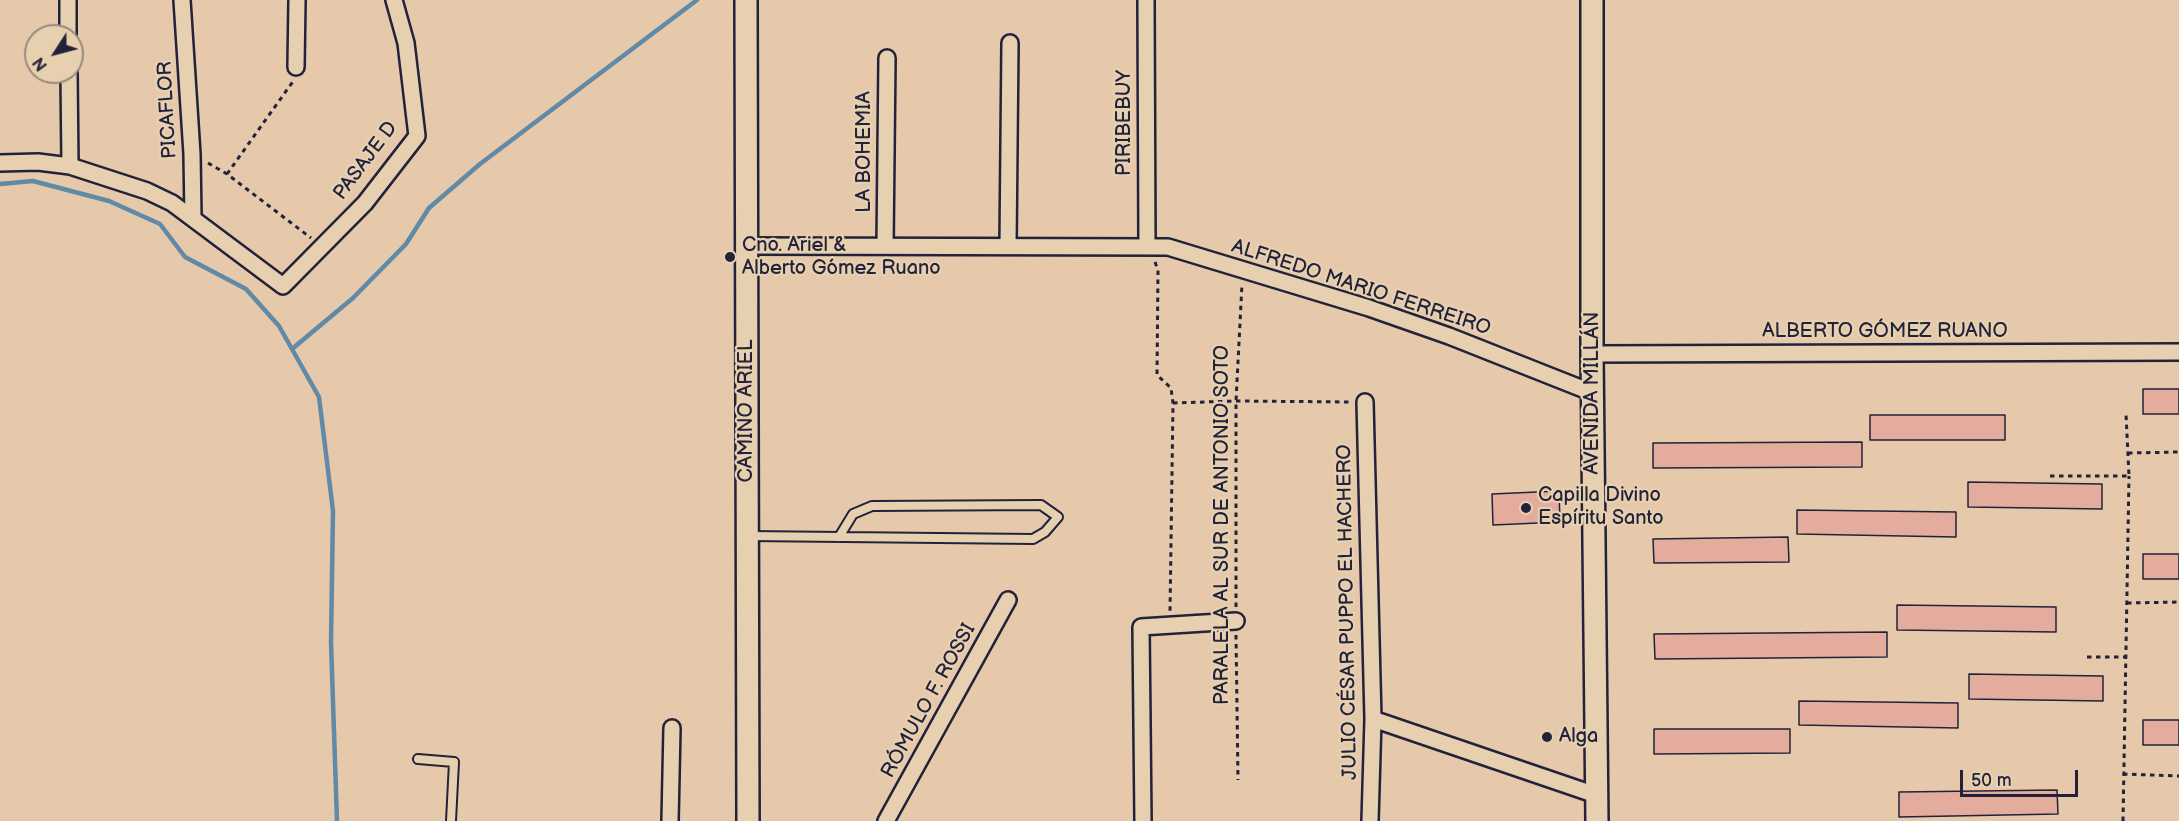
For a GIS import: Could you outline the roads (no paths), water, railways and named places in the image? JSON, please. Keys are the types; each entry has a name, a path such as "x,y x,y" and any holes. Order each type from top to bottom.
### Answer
{"street":[{"path":"68,0 68,24"},
{"name":"PICAFLOR","path":"182,0 192,154 193,218"},
{"path":"296,67 297,0"},
{"name":"PASAJE D","path":"193,218 283,286 365,204 417,136 406,43 394,0"},
{"name":"CAMINO ARIEL","path":"746,0 748,821"},
{"name":"PIRIBEBUY","path":"1146,0 1147,246"},
{"name":"AVENIDA MILLÁN","path":"1592,0 1592,354 1597,821"},
{"path":"1008,246 1010,43"},
{"name":"LA BOHEMIA","path":"885,246 887,58"},
{"path":"69,84 70,166"},
{"path":"0,163 38,162 70,166 147,191 172,203 193,218"},
{"path":"746,246 1147,246"},
{"name":"ALFREDO MARIO FERREIRO","path":"1147,246 1168,247 1369,308 1593,393"},
{"name":"ALBERTO GÓMEZ RUANO","path":"1592,354 2179,352"},
{"name":"JULIO CÉSAR PUPPO EL HACHERO","path":"1365,402 1373,719 1370,821"},
{"name":"RÓMULO F. ROSSI","path":"886,821 1008,600"},
{"path":"1143,821 1141,627 1236,621"},
{"path":"1373,719 1596,795"},
{"path":"670,821 672,728"}],"lane":[{"path":"747,536 839,537 1033,539 1045,532 1058,517 1041,505 872,506 853,514 839,537"},
{"path":"417,759 454,762 451,821"}],"waterway":[{"path":"292,349 353,298 406,244 429,208 480,164 697,0"},
{"path":"0,184 33,181 109,201 160,224 185,257 246,289 279,326 319,397 333,511 331,642 337,821"}],"place":[{"name":"Cno. Ariel & Alberto Gómez Ruano","path":"730,257"},
{"name":"Capilla Divino Espíritu Santo","path":"1526,508"},
{"name":"Alga","path":"1547,737"}]}
